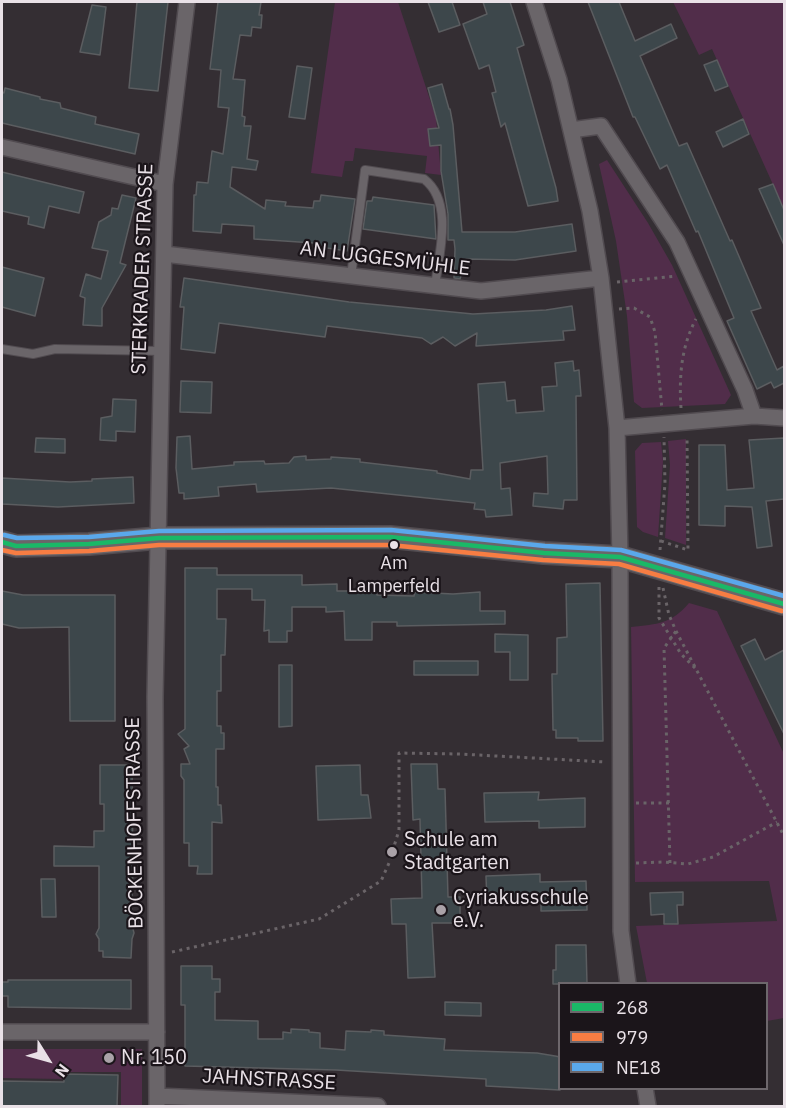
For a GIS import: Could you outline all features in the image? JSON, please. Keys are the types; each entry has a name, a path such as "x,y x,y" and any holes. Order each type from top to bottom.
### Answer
{"main road":[{"path":"3,543 16,546 89,544 159,538 390,537 544,553 620,558 784,604"}],"street":[{"name":"STERKRADER STRASSE","path":"159,538 165,184 187,2"},
{"path":"534,2 559,80 590,211 601,280 617,428 620,558 621,931 628,982"},
{"path":"571,130 601,126 677,242 745,390 754,416"},
{"path":"2,147 165,184"},
{"name":"AN LUGGESMÜHLE","path":"164,254 481,291 601,280"},
{"path":"617,428 754,416 784,418"},
{"name":"BÖCKENHOFFSTRASSE","path":"157,1101 155,698 159,538"},
{"path":"2,1032 157,1032"},
{"path":"645,1090 648,1107"},
{"name":"JAHNSTRASSE","path":"157,1101 378,1107"}],"lane":[{"path":"351,276 365,170 424,179 431,184 440,205 442,221 435,286"},
{"path":"2,349 33,354 55,349 161,351"}],"path":[{"path":"601,280 693,275"},
{"path":"661,541 688,550 684,422 680,391 683,351 691,328 705,303"},
{"path":"659,569 659,618 681,654 696,669"},
{"path":"659,569 669,615 676,631 784,836"},
{"path":"670,862 664,648 676,631"},
{"path":"158,956 319,919 381,881 390,863 399,830 399,753 620,763"},
{"path":"620,804 669,802"},
{"path":"620,864 670,862 688,864 713,857 777,822"}],"shaded area":[{"path":"335,2 398,2 436,118 441,175 425,173 427,156 355,148 353,161 345,161 342,177 311,173"},
{"path":"673,2 784,2 784,209 712,49 699,55"},
{"path":"607,160 672,265 731,395 725,404 642,408 634,402 627,316 616,241 599,164"},
{"path":"686,439 686,545 665,538 670,465 668,441"},
{"path":"661,442 663,461 658,537 643,532 637,527 635,451 642,443"},
{"path":"689,603 717,611 784,754 784,1018 768,1021 768,982 647,982 636,926 777,921 769,881 635,882 631,627 663,622"},
{"path":"2,1049 142,1049 142,1106 121,1106 121,1072 62,1072 62,1079 2,1078"}],"building":[{"path":"137,2 168,2 158,91 129,88"},
{"path":"218,2 261,2 259,15 262,15 261,28 252,27 251,36 240,35 233,79 245,80 242,116 245,117 244,126 251,126 247,159 258,161 256,170 232,167 230,187 265,209 266,200 286,202 285,206 313,208 314,201 320,201 321,195 355,199 347,251 314,246 314,243 254,239 254,226 222,224 221,233 193,231 194,195 196,195 197,182 208,183 212,151 223,154 229,108 218,107 221,70 210,69"},
{"path":"428,2 452,2 460,25 439,32"},
{"path":"483,2 510,2 524,45 517,48 558,201 528,206 505,123 501,127 492,93 496,92 489,65 479,69 463,24 487,14"},
{"path":"588,2 619,2 635,41 671,24 677,38 640,56 679,146 687,143 761,308 751,311 777,370 784,366 784,383 774,388 771,382 757,389 727,321 734,318 698,231 696,232 667,165 660,169 633,117"},
{"path":"92,5 106,7 100,55 80,52"},
{"path":"717,60 728,86 715,91 704,65"},
{"path":"297,66 312,68 305,119 289,117"},
{"path":"442,84 453,125 462,232 515,232 572,224 576,251 515,260 466,259 460,279 454,278 455,249 454,240 448,240 448,214 441,171 441,145 430,146 428,129 439,128 428,88"},
{"path":"5,88 60,103 61,108 96,117 95,124 139,134 135,154 2,123 2,92 4,93"},
{"path":"743,119 749,134 723,147 716,132"},
{"path":"2,172 84,192 79,213 49,206 44,228 28,224 29,217 2,211"},
{"path":"773,184 784,210 784,245 759,189"},
{"path":"122,195 136,198 120,263 126,265 102,308 102,326 83,325 85,298 80,296 86,274 101,279 108,251 92,248 99,222 111,215 112,208 118,209"},
{"path":"373,197 434,205 436,239 363,229 367,201 372,201"},
{"path":"2,267 44,278 35,316 2,307"},
{"path":"184,278 349,302 473,314 546,310 572,306 575,330 563,331 564,340 476,346 477,333 455,346 443,337 431,344 422,338 327,326 325,337 219,323 215,353 181,349 184,307 180,307"},
{"path":"573,361 574,371 579,370 581,396 576,396 577,500 564,500 563,509 533,506 534,493 548,494 547,456 500,463 501,489 510,488 512,515 486,517 485,510 474,509 475,503 331,488 257,492 256,484 218,487 219,496 184,499 184,493 179,493 176,468 177,437 190,436 192,469 234,465 234,462 289,463 294,457 306,456 306,460 331,459 331,457 360,459 360,462 437,471 437,473 470,479 471,470 483,470 478,384 505,382 507,401 515,400 516,413 544,411 542,387 557,386 555,363"},
{"path":"181,381 212,382 211,413 180,412"},
{"path":"113,399 136,400 135,432 116,431 116,441 100,440 101,418 112,416"},
{"path":"36,438 65,439 65,453 35,452"},
{"path":"784,438 784,499 766,501 772,546 757,548 752,507 725,506 725,526 699,525 699,445 725,445 727,490 754,488 749,440"},
{"path":"133,477 134,503 58,507 2,504 2,478 70,482"},
{"path":"185,568 217,568 217,575 302,575 302,585 337,584 337,591 377,591 377,595 414,596 415,592 453,594 480,592 480,611 505,611 505,624 397,626 397,622 372,622 372,640 345,640 344,611 326,612 326,607 292,607 292,631 287,631 287,642 269,642 269,630 264,631 265,600 252,600 252,589 217,589 217,619 226,619 225,655 221,655 221,691 217,691 217,726 221,726 221,733 224,733 224,749 216,749 216,787 218,787 218,805 221,805 222,823 212,822 212,874 197,874 198,866 189,866 189,843 184,843 184,780 181,776 181,764 190,764 184,749 189,746 178,734 185,729"},
{"path":"600,583 603,741 556,738 556,730 553,730 552,674 557,674 557,638 567,637 566,584"},
{"path":"2,591 23,595 115,595 115,721 70,721 69,627 19,628 2,624"},
{"path":"495,634 528,635 528,680 510,680 510,652 495,652"},
{"path":"755,639 765,660 784,650 784,734 741,646"},
{"path":"414,661 478,661 478,675 414,675"},
{"path":"279,665 292,665 292,726 279,727"},
{"path":"411,764 437,764 438,789 445,789 448,897 460,897 460,923 432,923 435,977 408,978 406,924 392,924 391,899 422,898 420,819 413,820"},
{"path":"100,765 132,765 131,921 134,933 131,958 103,957 103,951 99,951 99,939 96,934 99,928 99,866 54,866 54,846 94,847 94,831 104,831 104,804 100,804"},
{"path":"360,765 361,795 368,795 371,818 318,820 316,766"},
{"path":"539,792 538,800 585,798 585,827 539,828 539,821 485,822 484,793"},
{"path":"540,874 540,882 586,881 587,910 541,911 541,903 487,904 486,876"},
{"path":"41,879 55,879 56,917 42,917"},
{"path":"683,892 683,905 677,905 678,924 664,924 664,914 651,915 650,893"},
{"path":"556,945 586,945 587,982 553,984 553,970 556,970"},
{"path":"181,966 212,966 212,979 220,979 220,992 215,992 215,1020 258,1021 258,1039 283,1039 283,1032 291,1033 291,1029 309,1030 309,1032 320,1033 320,1048 345,1050 346,1031 371,1032 371,1030 384,1031 384,1035 445,1039 444,1050 537,1053 555,1056 558,1057 558,1090 486,1086 486,1079 336,1070 185,1066 185,1005 181,1005"},
{"path":"8,980 131,980 131,1009 8,1007 8,996 2,996 2,982 8,982"},
{"path":"445,1002 481,1003 481,1016 445,1015"},
{"path":"64,1074 118,1075 117,1107 2,1107 2,1081 64,1082"}],"transit line":[{"name":"NE18","path":"4,535 17,538 89,537 159,531 391,530 545,546 621,550 784,596"},
{"name":"268","path":"2,542 16,546 89,544 159,538 390,537 544,553 620,557 784,604"},
{"name":"979","path":"2,550 16,553 89,551 159,545 390,545 543,560 619,564 782,611"}],"place":[{"name":"Am Lamperfeld","path":"394,545"},
{"name":"Schule am Stadtgarten","path":"392,852"},
{"name":"Cyriakusschule e.V.","path":"441,910"},
{"name":"Nr. 150","path":"109,1058"}]}
